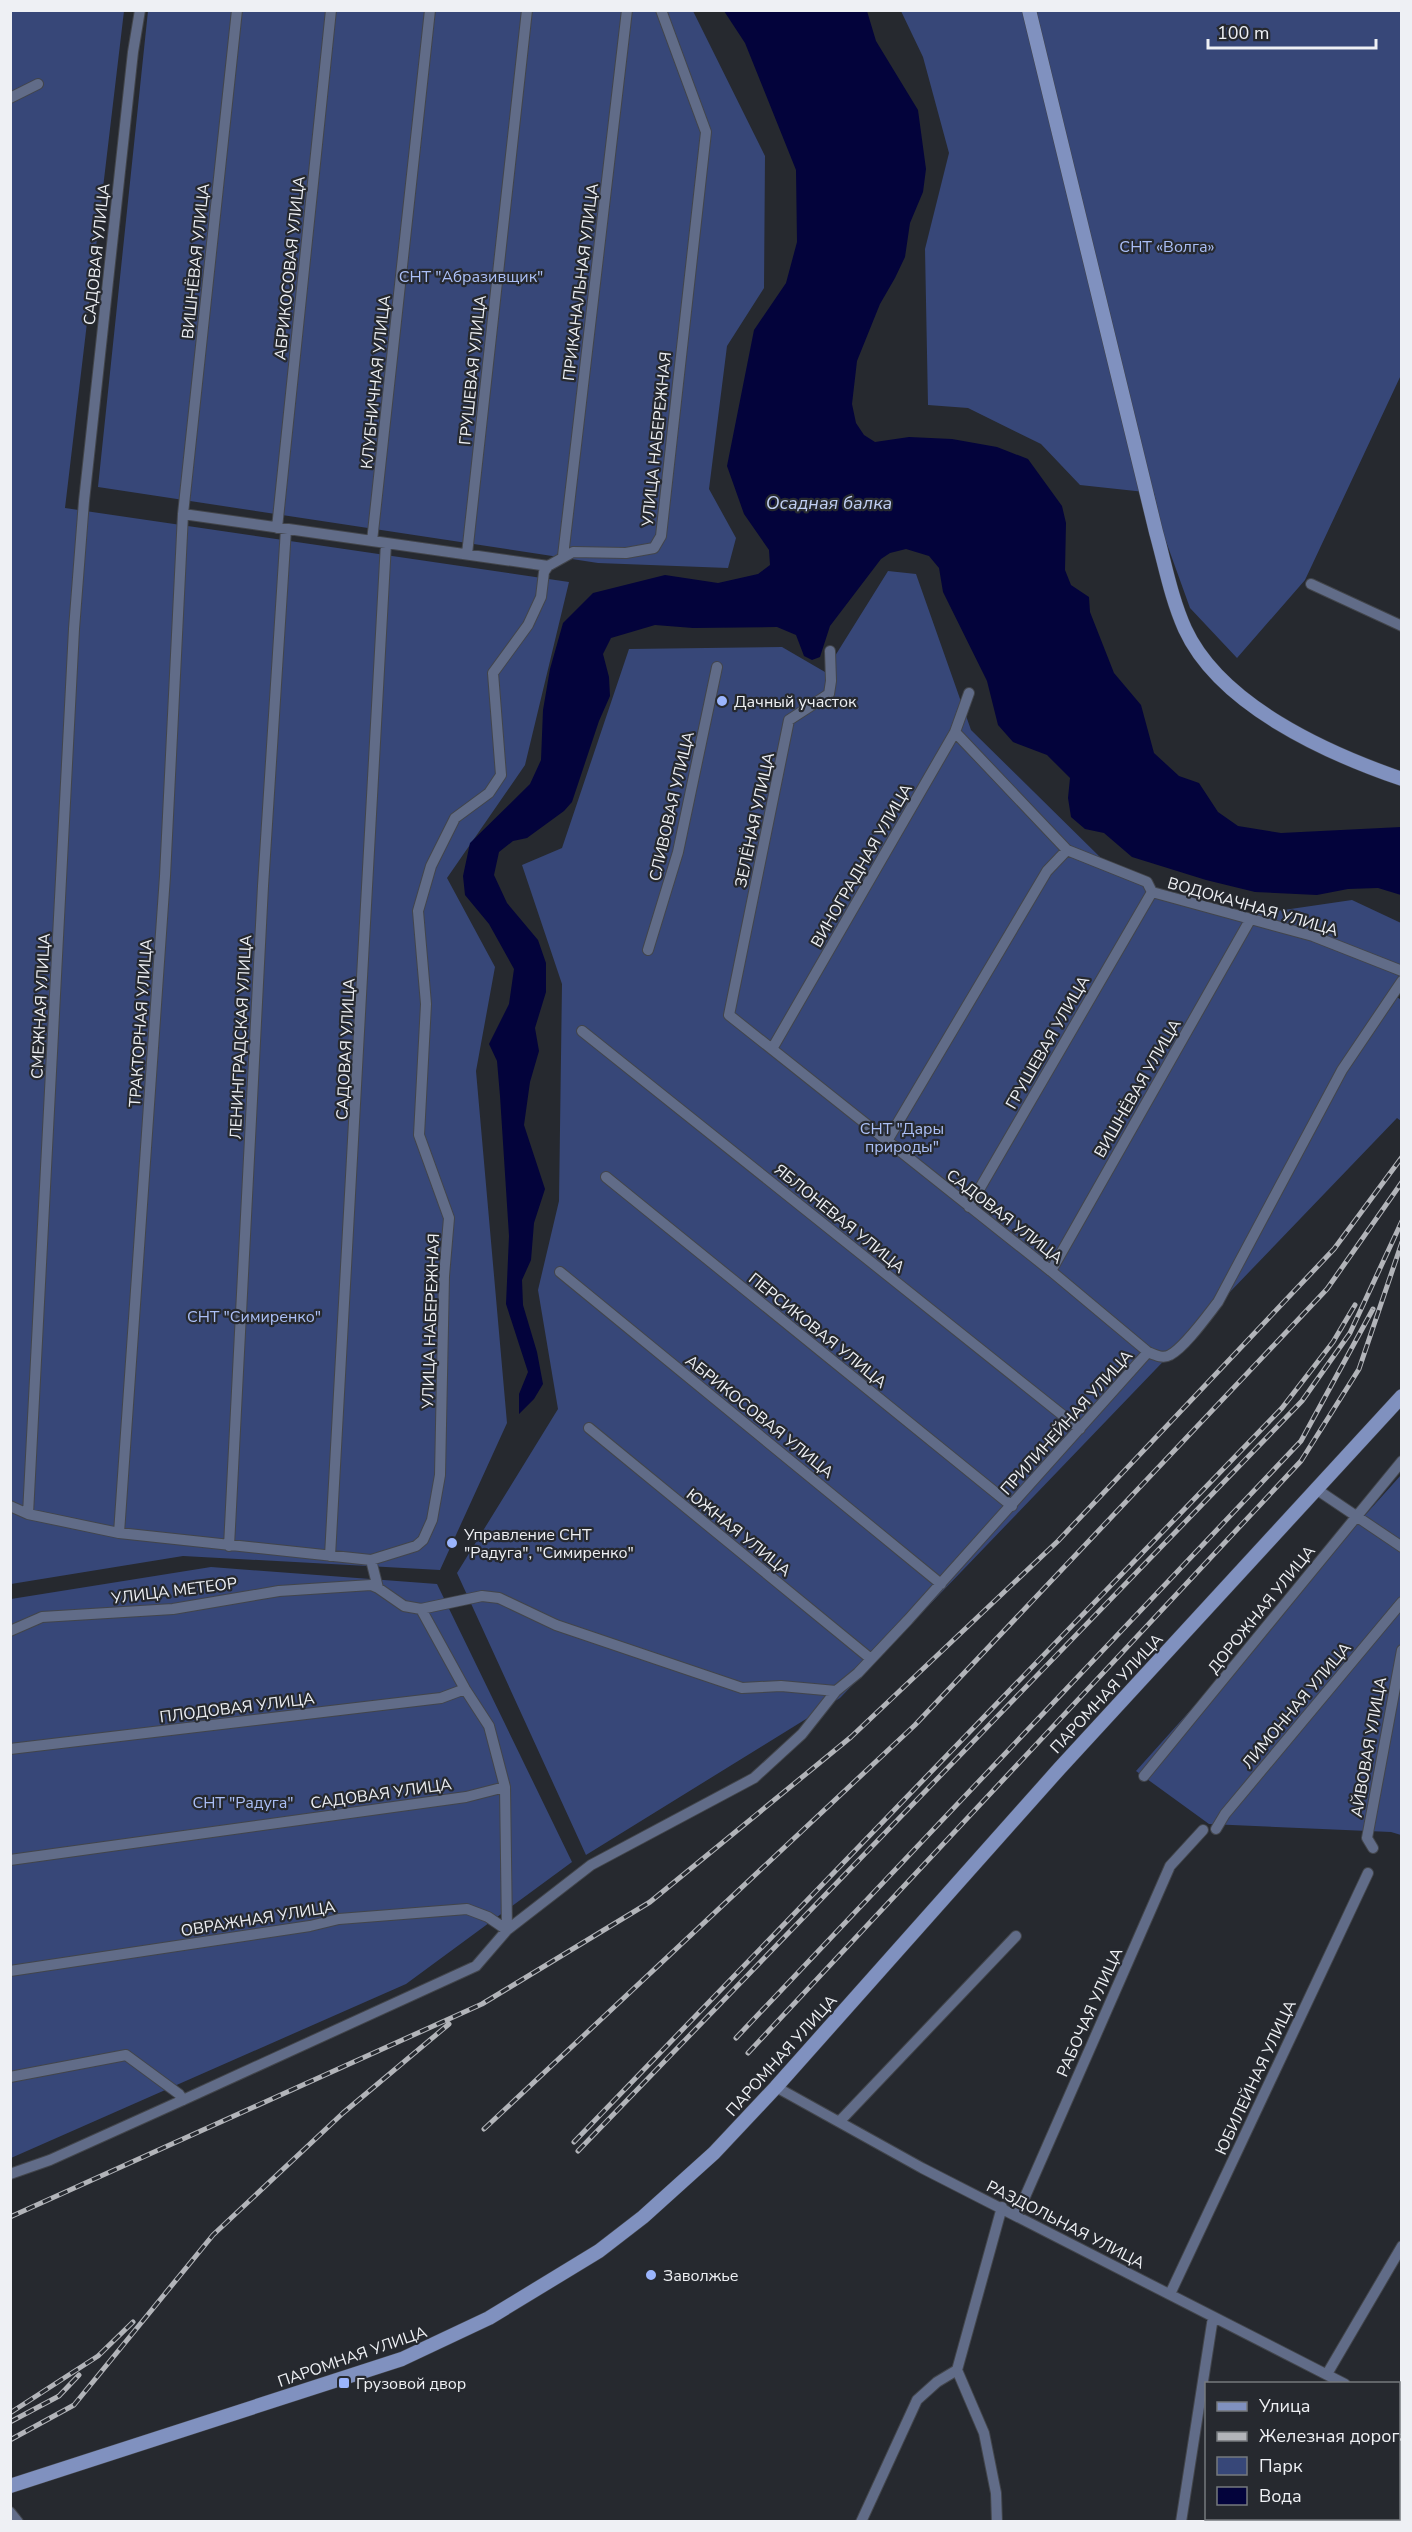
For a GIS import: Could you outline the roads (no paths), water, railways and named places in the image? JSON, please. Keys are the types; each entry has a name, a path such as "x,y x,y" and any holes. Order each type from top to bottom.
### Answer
{"street":[{"name":"САДОВАЯ УЛИЦА","path":"84,501 132,64 140,10"},
{"name":"ВИШНЁВАЯ УЛИЦА","path":"183,514 237,10"},
{"name":"АБРИКОСОВАЯ УЛИЦА","path":"282,528 331,10"},
{"name":"КЛУБНИЧНАЯ УЛИЦА","path":"372,541 430,10"},
{"name":"ГРУШЕВАЯ УЛИЦА","path":"467,555 527,10"},
{"name":"ПРИКАНАЛЬНАЯ УЛИЦА","path":"563,556 627,10"},
{"name":"УЛИЦА НАБЕРЕЖНАЯ","path":"371,1560 416,1546 423,1540 432,1520 440,1475 444,1276 449,1218 419,1135 426,1004 418,911 431,866 455,818 489,793 501,775 493,673 528,625 541,597 544,572 548,566 573,552 626,553 654,548 661,536 706,132 661,10"},
{"path":"1029,10 1177,610 1186,631 1201,655 1222,681 1234,691 1312,743 1358,764 1401,779"},
{"path":"10,98 38,84"},
{"name":"СМЕЖНАЯ УЛИЦА","path":"28,1514 74,641 84,501"},
{"path":"183,514 548,566"},
{"name":"ТРАКТОРНАЯ УЛИЦА","path":"119,1533 165,876 183,514"},
{"name":"ЛЕНИНГРАДСКАЯ УЛИЦА","path":"229,1546 282,528"},
{"name":"САДОВАЯ УЛИЦА","path":"330,1556 386,543"},
{"path":"1311,584 1401,626"},
{"name":"ЗЕЛЁНАЯ УЛИЦА","path":"729,1015 789,720 829,694 830,651"},
{"name":"СЛИВОВАЯ УЛИЦА","path":"648,950 678,852 717,667"},
{"name":"ВИНОГРАДНАЯ УЛИЦА","path":"772,1049 956,732 969,693"},
{"name":"ВОДОКАЧНАЯ УЛИЦА","path":"956,732 1067,850 1147,882 1152,892 1313,936 1401,971"},
{"path":"887,1141 1047,871 1067,850"},
{"name":"ГРУШЕВАЯ УЛИЦА","path":"969,1207 1152,892"},
{"name":"ВИШНЁВАЯ УЛИЦА","path":"1051,1271 1250,920"},
{"name":"ПРИЛИНЕЙНАЯ УЛИЦА","path":"10,2174 50,2160 476,1966 507,1930 591,1865 754,1778 802,1734 836,1691 871,1659 941,1584 1148,1352 1159,1357 1170,1355 1194,1332 1218,1302 1342,1070 1401,981"},
{"name":"САДОВАЯ УЛИЦА","path":"729,1015 1051,1271 1148,1352"},
{"name":"ЯБЛОНЕВАЯ УЛИЦА","path":"582,1031 1080,1429"},
{"name":"ПЕРСИКОВАЯ УЛИЦА","path":"606,1177 1011,1506"},
{"name":"АБРИКОСОВАЯ УЛИЦА","path":"560,1272 941,1584"},
{"name":"ПАРОМНАЯ УЛИЦА","path":"10,2486 402,2359 463,2332 599,2251 634,2224 714,2153 1059,1769 1401,1396"},
{"name":"ЮЖНАЯ УЛИЦА","path":"589,1428 871,1659"},
{"name":"ДОРОЖНАЯ УЛИЦА","path":"1144,1776 1401,1461"},
{"path":"1316,1489 1401,1547"},
{"path":"10,1506 28,1514 119,1533 371,1560 378,1588 404,1606 421,1609 482,1596 499,1598 556,1625 742,1688 781,1686 836,1691"},
{"name":"УЛИЦА МЕТЕОР","path":"10,1631 42,1617 173,1609 279,1591 371,1586 378,1588"},
{"name":"ЛИМОННАЯ УЛИЦА","path":"1216,1829 1225,1814 1401,1602"},
{"path":"421,1609 465,1689 489,1726 505,1787 507,1930"},
{"name":"АЙВОВАЯ УЛИЦА","path":"1373,1848 1367,1838 1401,1650"},
{"name":"ПЛОДОВАЯ УЛИЦА","path":"10,1749 441,1698 465,1689"},
{"name":"САДОВАЯ УЛИЦА","path":"10,1860 466,1797 505,1787"},
{"name":"РАБОЧАЯ УЛИЦА","path":"1017,2215 1170,1866 1203,1830"},
{"name":"ЮБИЛЕЙНАЯ УЛИЦА","path":"1170,2294 1368,1873"},
{"name":"ОВРАЖНАЯ УЛИЦА","path":"10,1971 310,1926 339,1919 467,1910 488,1917 507,1930"},
{"path":"839,2122 1016,1936"},
{"path":"10,2077 126,2055 179,2094 183,2100"},
{"name":"РАЗДОЛЬНАЯ УЛИЦА","path":"776,2086 922,2168 1341,2382"},
{"path":"997,2522 996,2493 984,2433 957,2370 1002,2207"},
{"path":"1327,2374 1401,2246"},
{"path":"1180,2522 1213,2317"},
{"path":"861,2522 917,2400 937,2382 957,2370"},
{"path":"10,2512 18,2522"}],"water":[{"name":"Осадная балка","path":"724,11 867,11 876,41 918,110 926,169 923,192 910,223 905,257 880,304 857,361 852,404 856,423 864,435 875,442 909,437 952,439 997,447 1028,459 1062,506 1066,523 1065,570 1071,585 1089,597 1090,612 1114,673 1141,705 1154,753 1179,776 1199,783 1218,812 1238,826 1281,833 1401,827 1401,895 1378,888 1348,889 1317,895 1255,892 1206,880 1132,857 1104,833 1085,829 1071,817 1068,798 1070,778 1047,755 1013,742 998,725 987,681 943,592 939,568 929,556 906,549 890,553 881,559 830,626 820,657 812,660 804,656 796,635 777,627 693,628 655,625 611,638 603,654 609,677 610,696 599,721 572,802 564,811 527,838 513,841 499,852 494,875 507,903 538,940 546,963 546,992 535,1028 539,1051 530,1082 524,1125 545,1189 534,1223 531,1260 522,1280 523,1305 537,1352 543,1384 534,1399 519,1414 519,1394 528,1372 506,1304 509,1236 500,1096 497,1061 489,1044 509,1004 514,969 489,924 465,895 463,876 470,843 530,784 541,760 543,710 550,669 563,623 593,593 665,575 718,583 758,574 770,565 769,550 744,514 727,466 754,330 786,283 797,242 796,170 745,43"}],"railway":[{"path":"10,2217 482,2004 650,1902 851,1737 1058,1541 1334,1249 1402,1157"},
{"path":"484,2129 915,1725 1327,1289 1402,1182"},
{"path":"578,2151 1302,1401 1350,1333 1402,1221"},
{"path":"748,2053 1301,1461 1359,1369 1402,1242"},
{"path":"574,2142 1282,1408 1333,1342 1355,1305"},
{"path":"736,2038 1301,1441 1373,1309"},
{"path":"10,2440 74,2405 213,2235 343,2113 449,2024"},
{"path":"10,2413 98,2356 133,2322"},
{"path":"10,2422 59,2396 79,2375"}],"place":[{"name":"Дачный участок","path":"722,701"},
{"name":"Управление СНТ \"Радуга\", \"Симиренко\"","path":"452,1543"},
{"name":"Заволжье","path":"651,2275"},
{"name":"Грузовой двор","path":"344,2383"}],"park label":[{"name":"СНТ «Волга»","path":"1167,246"},
{"name":"СНТ \"Абразивщик\"","path":"471,276"},
{"name":"СНТ \"Дары природы\"","path":"902,1137"},
{"name":"СНТ \"Симиренко\"","path":"254,1316"},
{"name":"СНТ \"Радуга\"","path":"243,1802"}]}
